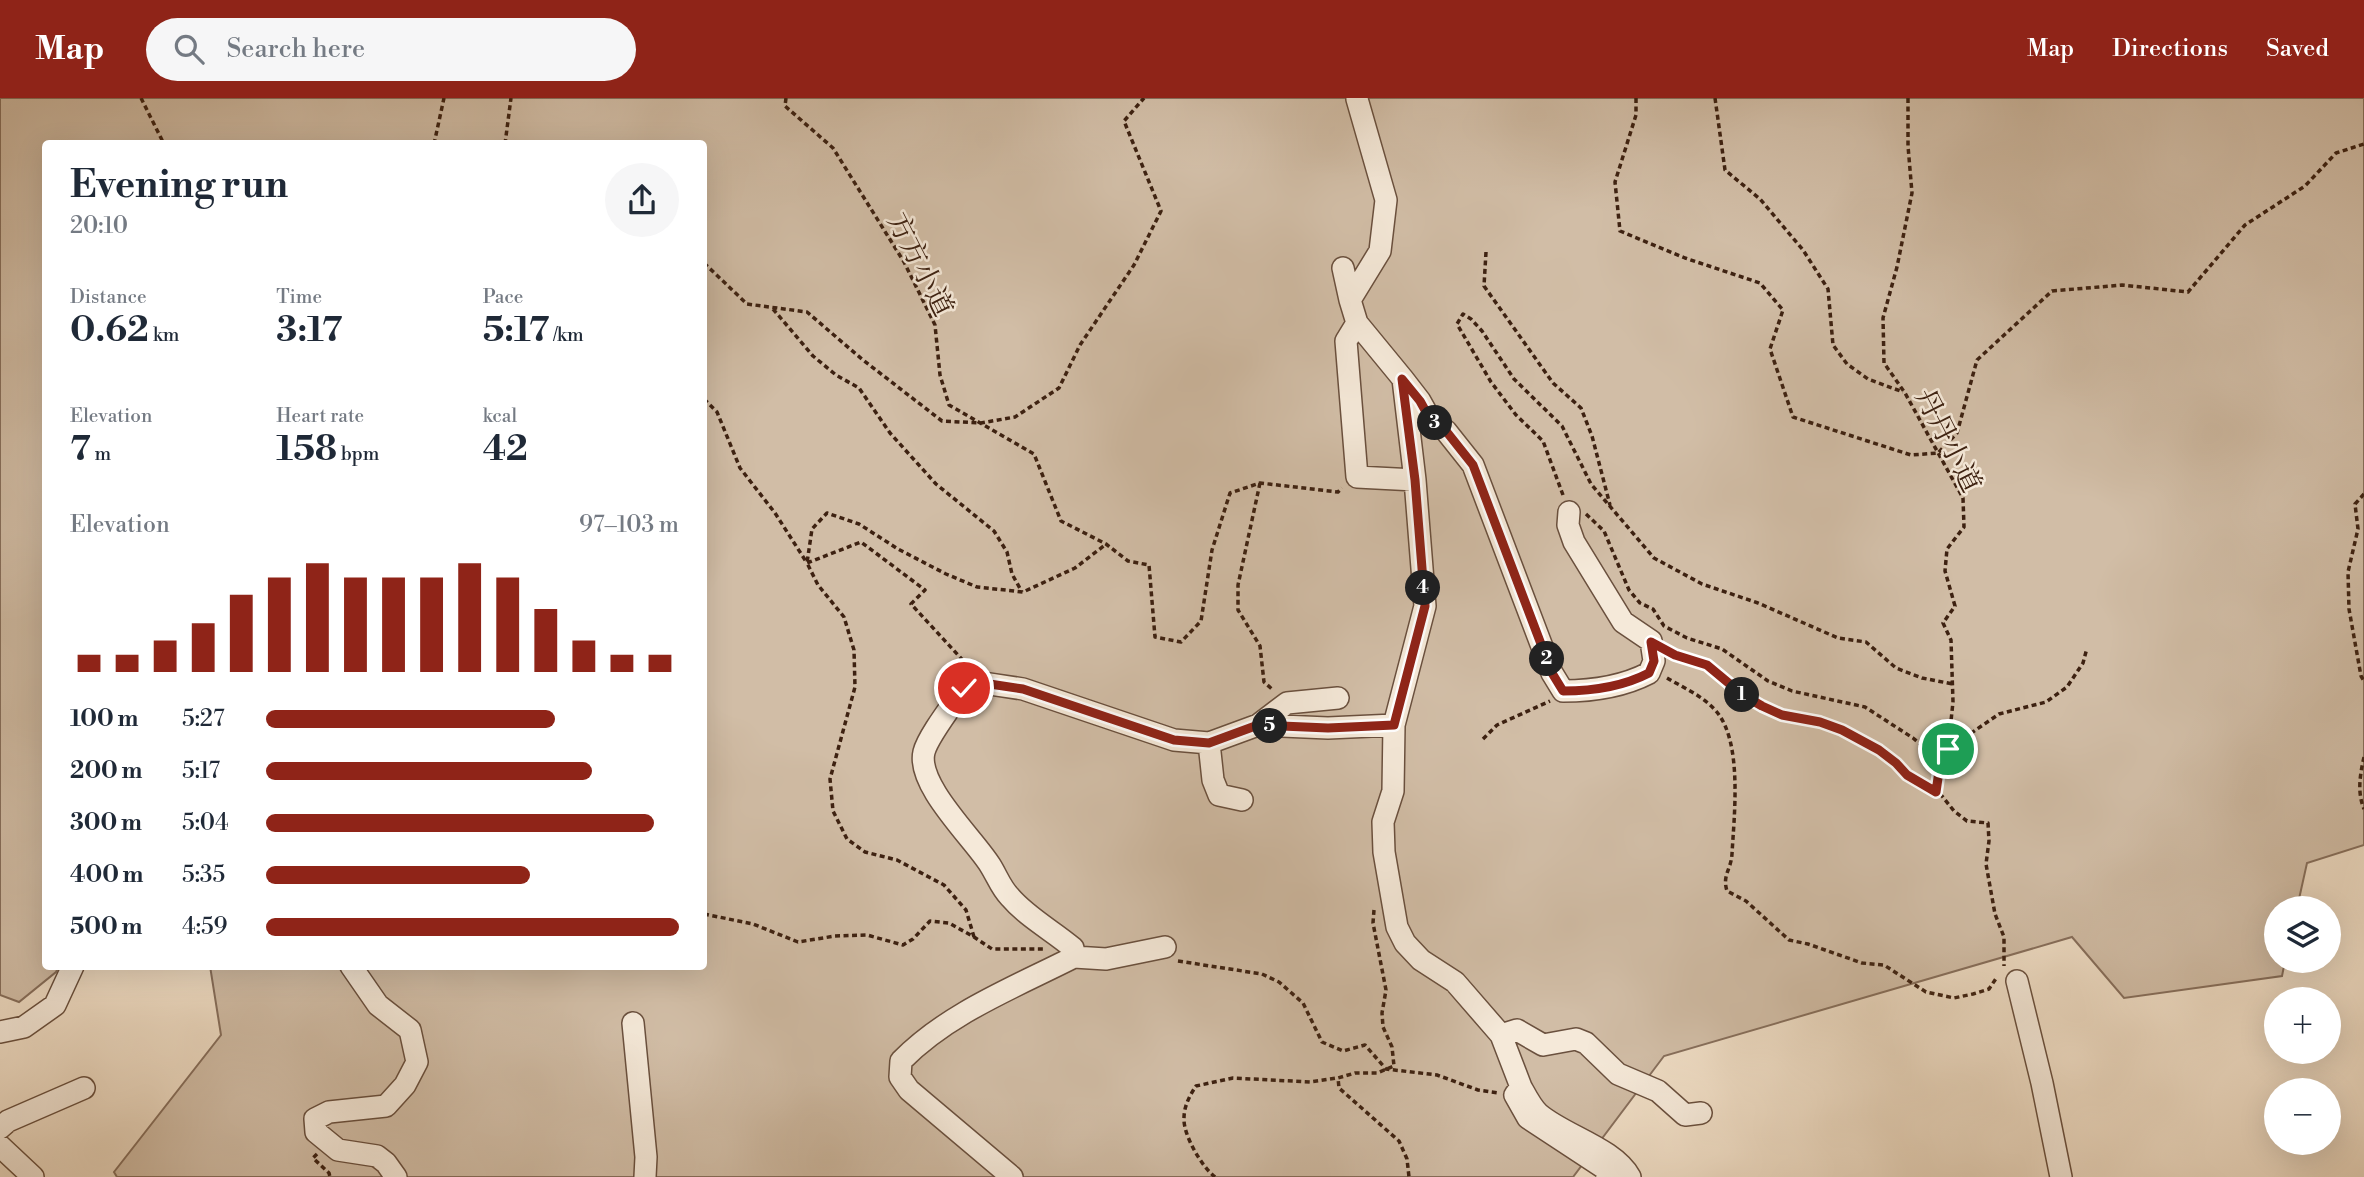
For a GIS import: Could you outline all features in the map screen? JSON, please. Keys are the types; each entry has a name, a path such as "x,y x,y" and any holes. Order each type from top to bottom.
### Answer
{"street":[{"path":"1350,300 1380,251 1386,200 1357,99"},
{"path":"1343,268 1357,323 1420,401 1430,419 1446,431 1473,465 1552,673 1563,691 1588,691 1623,684 1649,673 1654,661 1651,642 1623,622 1574,542 1568,525 1569,512"},
{"path":"1357,323 1346,341 1357,477 1415,480"},
{"path":"1402,379 1415,480 1425,606 1394,725 1393,791 1383,822 1384,852 1397,927 1405,943 1420,960 1455,982 1501,1035 1528,1118 1604,1168 1608,1177"},
{"path":"1168,954 1106,959 1073,952 1011,899 998,883 991,866 939,799 924,762 924,751 964,688 983,683 1023,689 1174,740 1209,743 1258,725 1287,704 1338,698"},
{"path":"1258,725 1328,728 1394,725"},
{"path":"1209,743 1213,780 1219,794 1242,800"},
{"path":"1012,1177 909,1090 900,1077 901,1061 914,1047 940,1028 1073,952"},
{"path":"0,1031 24,1027 55,1005 71,970"},
{"path":"354,970 378,1005 410,1030 417,1062 405,1085 386,1106 329,1112 315,1119 316,1132 338,1150 377,1156 396,1177"},
{"path":"2011,974 2042,1083 2061,1177"},
{"path":"633,1023 646,1157 645,1177"},
{"path":"1501,1035 1517,1030 1543,1045 1576,1039 1601,1055 1618,1074 1658,1091 1685,1115 1701,1113"},
{"path":"0,1128 9,1121 84,1088"},
{"path":"1518,1091 1536,1112 1558,1128 1615,1159 1630,1177"},
{"path":"0,1146 33,1177"}],"path":[{"path":"141,98 162,140"},
{"path":"435,140 444,98"},
{"path":"505,140 510,98"},
{"name":"方方小道","path":"786,98 785,106 833,148 904,262 935,325 940,375 949,405 1034,454 1061,521 1106,544 1128,561 1149,565 1155,637 1181,642 1201,621 1212,550 1230,493 1260,482"},
{"path":"707,266 747,304 807,312 863,360 942,421 981,423 1015,417 1059,388 1080,345 1135,265 1161,211 1124,121 1144,98"},
{"path":"1636,98 1636,115 1615,182 1620,231 1685,258 1760,283 1783,310 1770,349 1793,417 1911,455 1938,453 1957,433 1977,360 2052,291 2122,285 2188,292 2245,225 2305,186 2336,153 2364,144"},
{"path":"1715,98 1725,170 1760,199 1803,250 1828,289 1833,345 1847,364 1868,379 1905,393"},
{"name":"丹丹小道","path":"1908,98 1912,192 1897,267 1883,318 1884,363 1905,393 1963,498 1964,527 1947,549 1945,571 1955,606 1943,623 1951,640 1953,684 1948,749 1939,771 1936,792"},
{"path":"1486,252 1484,286 1553,383 1581,408 1592,436 1610,507"},
{"path":"771,307 813,356 836,375 859,388 890,433 936,484 994,531 1007,552 1013,574 1023,592"},
{"path":"1652,667 1711,706 1718,713 1730,740 1736,779 1732,860 1724,880 1727,891 1746,901 1789,940 1863,963 1884,965 1926,992 1955,998 1989,989 2011,974 2004,937 1995,914 1986,864 1990,841 1988,822 1968,821 1936,792 1907,775 1879,750 1842,730 1820,722 1782,715 1762,706 1743,695 1707,665 1675,655 1651,642 1640,604 1629,590 1604,531 1582,511 1569,512 1543,441 1516,415 1491,382 1457,324 1463,314 1472,319 1482,331 1514,379 1562,426 1591,484 1654,558 1702,584 1758,603 1838,638 1866,642 1896,668 1922,678 1953,684"},
{"path":"707,402 717,412 740,468 775,513 818,585 844,617 855,650 855,687 830,779 833,811 847,839 865,852 897,860 944,885 966,911 974,937"},
{"path":"1287,704 1264,682 1260,646 1238,610 1238,585 1260,482 1338,492 1357,477"},
{"path":"2364,494 2355,504 2358,529 2348,572 2349,609 2364,681"},
{"path":"807,563 812,529 827,513 859,524 922,562 977,587 1023,592 1075,568 1106,544"},
{"path":"807,563 861,542 925,590 911,604 983,683"},
{"path":"1640,604 1653,609 1664,626 1687,638 1722,649 1768,681 1792,691 1865,707 1905,732 1927,750 1937,752 1948,749 1999,714 2046,702 2067,687 2084,663 2087,648"},
{"path":"1483,739 1497,725 1547,703 1563,691"},
{"path":"2364,757 2360,773 2360,799 2364,809"},
{"path":"1215,1177 1206,1170 1183,1119 1188,1098 1196,1086 1233,1078 1310,1082 1355,1073 1377,1073 1394,1066 1392,1047 1383,1027 1382,1013 1386,990 1373,923 1374,902"},
{"path":"707,915 753,924 798,942 835,936 867,935 903,945 913,940 930,921 949,923 992,949 1073,952"},
{"path":"1168,954 1181,960 1262,974 1279,982 1303,1003 1322,1042 1343,1051 1365,1045 1386,1069 1437,1075 1478,1090 1518,1091"},
{"path":"1338,1078 1339,1088 1399,1141 1407,1160 1409,1177"}],"shaded area":[{"path":"0,98 2364,98 2364,845 2307,863 2300,896 2264,896 2264,973 2283,973 2282,976 2124,998 2072,937 1664,1056 1573,1177 117,1177 114,1172 221,1035 211,970 707,970 707,140 42,140 42,970 57,970 19,1002 0,995"}],"route":[{"path":"964,688 983,683 1023,689 1174,740 1209,743 1258,725 1328,728 1394,725 1425,606 1415,480 1402,379 1420,401 1430,419 1446,431 1473,465 1552,673 1563,691 1612,687 1649,673 1654,661 1651,642 1675,655 1707,665 1743,695 1762,706 1782,715 1820,722 1842,730 1879,750 1907,775 1936,792 1939,771 1948,749"}]}
